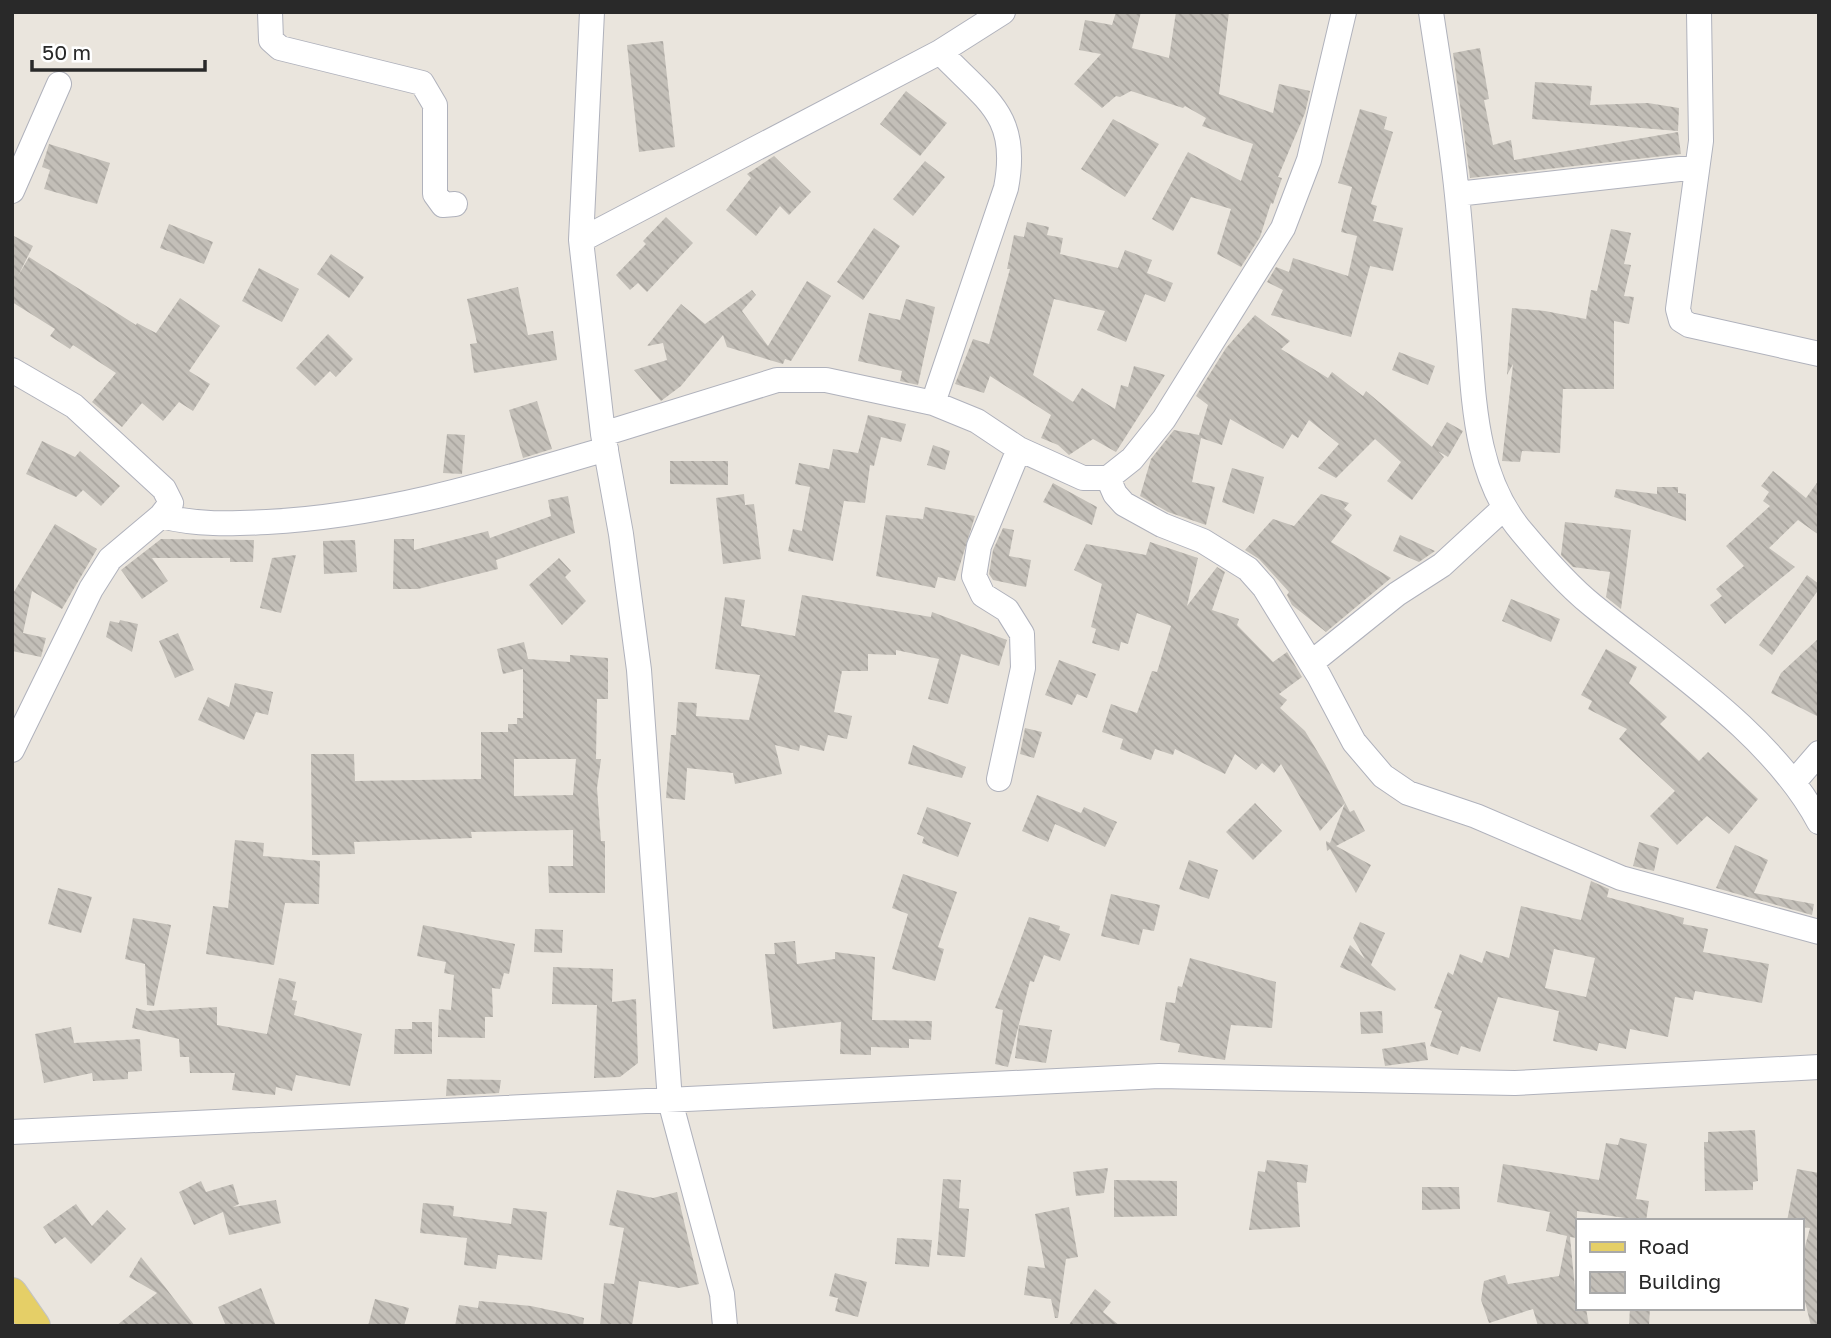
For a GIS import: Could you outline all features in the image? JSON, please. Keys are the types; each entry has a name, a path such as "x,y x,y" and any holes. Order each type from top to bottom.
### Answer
{"main road":[{"path":"12,1293 35,1326"}],"street":[{"path":"270,12 271,40 280,48 422,83 435,105 435,194 443,205 455,204"},
{"path":"592,12 581,240 605,442 621,534 639,670 670,1101 722,1294 725,1326"},
{"path":"581,240 940,52 1003,12"},
{"path":"161,516 195,524 300,520 365,512 441,497 785,379 826,380 933,403 976,421 1019,449 1083,478 1108,478 1132,460 1164,419 1283,228 1309,160 1344,12"},
{"path":"1431,12 1457,194 1476,420 1488,471 1504,508 1522,532 1589,603 1658,655 1766,750 1794,782 1819,822"},
{"path":"1699,12 1701,141 1679,298 1681,320 1819,354"},
{"path":"933,403 1006,188 1011,164 1011,145 1003,119 940,52"},
{"path":"12,191 59,84"},
{"path":"1457,194 1697,167"},
{"path":"12,370 74,406 164,489 171,503 161,516 110,559 91,589 12,750"},
{"path":"999,779 1023,668 1022,634 1007,610 983,595 974,576 979,546 1019,449"},
{"path":"1108,478 1115,494 1124,504 1162,525 1203,541 1248,569 1264,587 1311,663 1354,742 1382,776 1408,793 1476,816 1621,878 1819,932"},
{"path":"1311,663 1397,594 1442,565 1504,508"},
{"path":"1794,782 1819,753"},
{"path":"12,1132 1159,1076 1515,1083 1819,1067"}],"building":[{"path":"1116,12 1141,12 1132,48 1169,58 1176,12 1229,12 1219,94 1273,113 1279,84 1310,91 1305,113 1278,177 1282,178 1273,204 1271,203 1260,237 1241,267 1217,254 1231,209 1191,197 1173,231 1152,219 1188,152 1241,181 1253,144 1202,126 1206,118 1185,106 1183,108 1131,91 1120,97 1116,96 1102,108 1074,84 1101,54 1079,50 1085,20 1112,25"},
{"path":"663,41 675,147 639,152 627,45"},
{"path":"1480,48 1489,99 1484,100 1493,145 1511,140 1514,160 1678,132 1681,154 1470,178 1453,53"},
{"path":"1535,82 1592,86 1590,105 1648,103 1679,108 1678,131 1532,119"},
{"path":"906,91 947,123 920,156 880,124"},
{"path":"1360,109 1387,117 1384,129 1393,132 1371,204 1377,206 1373,221 1403,228 1393,271 1370,266 1351,337 1271,315 1283,290 1267,282 1276,267 1289,272 1293,258 1348,276 1357,236 1341,232 1352,187 1338,183"},
{"path":"1113,119 1159,144 1125,197 1081,169"},
{"path":"49,144 110,163 97,204 44,189 50,170 42,167"},
{"path":"774,156 811,192 789,215 780,206 756,236 726,210 751,178 747,174"},
{"path":"925,161 945,177 913,216 893,199"},
{"path":"666,217 693,243 647,292 638,283 630,290 616,275 646,244 643,241"},
{"path":"1027,222 1049,227 1047,235 1063,238 1060,254 1118,268 1125,250 1152,260 1147,273 1173,283 1165,302 1145,294 1126,342 1097,330 1105,311 1054,299 1033,375 1073,402 1082,388 1115,409 1121,385 1128,387 1134,366 1165,375 1116,452 1093,439 1069,455 1058,445 1041,438 1051,415 990,376 984,393 955,384 973,339 989,344 1010,269 1007,269 1014,235 1024,237"},
{"path":"169,224 213,242 204,264 160,248"},
{"path":"874,228 900,246 863,300 837,282"},
{"path":"1611,229 1631,233 1624,264 1631,265 1624,296 1634,297 1629,324 1614,321 1614,389 1563,389 1560,453 1522,451 1520,462 1502,461 1513,364 1507,375 1512,308 1586,319 1591,290 1597,291"},
{"path":"12,235 33,246 18,276 29,257 136,325 137,323 156,333 180,298 220,326 189,371 210,384 193,411 179,402 163,421 142,403 122,427 92,402 116,373 73,345 70,349 50,336 55,329 12,302"},
{"path":"331,254 364,277 349,298 317,274"},
{"path":"259,268 299,289 282,322 242,301"},
{"path":"807,281 831,296 791,361 785,359 783,364 727,347 723,335 681,386 661,401 634,370 667,360 663,343 647,346 681,304 705,324 752,290 756,295 742,311 768,346"},
{"path":"518,287 528,335 553,331 557,360 474,373 470,344 477,343 467,299"},
{"path":"906,299 935,307 918,385 900,381 902,371 858,361 869,313 900,320"},
{"path":"1255,315 1290,341 1281,349 1328,378 1332,372 1363,396 1366,391 1432,447 1447,422 1463,431 1448,457 1438,451 1444,457 1412,500 1387,481 1401,462 1375,439 1336,478 1318,468 1339,444 1309,420 1298,438 1292,434 1283,449 1230,419 1222,445 1201,438 1192,482 1215,487 1206,525 1168,512 1140,496 1151,459 1174,430 1199,435 1208,405 1196,396 1226,348"},
{"path":"328,334 353,359 336,377 330,371 315,386 296,368"},
{"path":"1399,352 1435,366 1428,385 1392,370"},
{"path":"537,401 552,449 523,458 509,410"},
{"path":"868,415 906,424 901,442 881,437 874,466 870,465 865,503 844,501 833,561 788,551 793,529 802,531 810,487 795,484 799,463 829,469 833,449 858,453"},
{"path":"447,434 465,435 462,474 443,473"},
{"path":"42,441 75,457 80,451 120,486 101,506 83,490 76,497 26,474"},
{"path":"933,445 950,451 945,470 927,465"},
{"path":"670,461 728,461 728,485 670,484"},
{"path":"1232,468 1264,477 1254,514 1222,502"},
{"path":"1773,471 1806,498 1819,480 1819,535 1798,520 1769,548 1795,567 1725,624 1710,605 1722,596 1716,589 1744,566 1726,546 1770,506 1763,501 1769,492 1761,486"},
{"path":"1053,483 1097,507 1092,525 1043,502"},
{"path":"1657,487 1678,487 1678,493 1686,494 1686,521 1614,497 1616,489 1657,494"},
{"path":"744,494 745,505 754,504 761,559 723,564 716,498"},
{"path":"1321,494 1349,503 1344,509 1352,515 1331,542 1391,578 1326,632 1292,605 1287,595 1289,592 1259,559 1245,550 1273,519 1294,526"},
{"path":"568,496 575,533 496,560 498,569 418,589 393,589 394,539 414,539 414,550 488,531 490,538 551,516 548,500"},
{"path":"925,507 975,516 955,581 938,577 935,588 876,576 886,515 923,519"},
{"path":"1565,522 1631,530 1621,609 1606,597 1610,572 1573,567 1561,555"},
{"path":"55,524 97,549 62,609 32,591 23,633 46,638 41,657 12,651 12,595"},
{"path":"1003,528 1014,530 1009,556 1031,560 1026,587 993,580 989,574 993,550"},
{"path":"1400,535 1435,551 1419,562 1393,551"},
{"path":"161,539 254,540 253,562 230,562 230,558 152,558 168,581 142,599 121,570"},
{"path":"355,540 357,572 324,574 323,541"},
{"path":"1150,542 1198,558 1187,606 1217,567 1225,572 1212,610 1239,619 1237,625 1273,662 1287,652 1302,677 1279,694 1287,700 1280,708 1305,731 1325,764 1350,812 1354,810 1365,831 1336,846 1371,865 1356,893 1330,849 1327,851 1326,841 1330,843 1345,803 1320,831 1281,764 1274,773 1262,763 1256,770 1235,754 1225,774 1175,749 1173,755 1155,749 1151,760 1120,749 1123,739 1102,732 1111,704 1137,713 1152,671 1157,672 1171,626 1137,613 1128,644 1121,642 1119,651 1092,643 1096,629 1091,627 1102,584 1074,570 1086,544 1146,555"},
{"path":"296,555 281,613 260,608 272,558"},
{"path":"559,558 571,571 565,577 586,601 562,625 529,585"},
{"path":"1807,575 1819,584 1819,589 1772,655 1759,645"},
{"path":"802,595 931,617 932,612 1007,640 999,666 961,654 948,704 928,699 939,659 896,650 896,655 868,654 868,671 842,671 834,712 852,716 847,739 828,735 824,751 800,745 799,751 775,745 782,774 735,784 733,773 687,768 685,800 666,798 671,735 676,735 678,702 697,703 696,716 749,720 760,675 715,669 725,597 745,600 741,626 795,636"},
{"path":"1511,599 1560,619 1551,642 1502,621"},
{"path":"120,620 138,624 132,652 106,637 110,621 119,623"},
{"path":"178,633 194,670 175,678 159,641"},
{"path":"1819,638 1819,717 1771,693 1781,673"},
{"path":"524,642 528,659 570,662 570,655 608,658 608,699 597,699 596,759 601,759 597,788 601,841 605,841 605,893 549,893 548,866 573,866 573,830 471,832 472,838 354,842 355,854 312,855 311,754 354,754 355,781 481,779 481,732 508,732 508,724 517,724 517,718 523,718 523,669 503,674 497,649","holes":["514,759 576,759 573,795 514,796"]},
{"path":"1606,649 1637,667 1629,683 1667,717 1660,724 1699,761 1708,752 1758,799 1729,834 1707,816 1677,845 1650,816 1675,791 1619,739 1627,729 1588,709 1592,701 1581,695"},
{"path":"1059,660 1096,674 1087,698 1077,694 1072,705 1045,695"},
{"path":"235,683 273,692 268,715 256,712 244,740 198,720 208,697 229,707"},
{"path":"1025,728 1042,732 1034,758 1020,754"},
{"path":"913,745 966,767 962,778 908,764"},
{"path":"1037,795 1081,813 1084,807 1117,822 1105,847 1055,824 1048,842 1022,831"},
{"path":"1255,803 1282,831 1253,860 1226,832"},
{"path":"927,807 971,823 958,857 922,843 924,837 917,834"},
{"path":"235,840 264,843 263,856 320,861 319,904 285,903 274,965 206,954 213,906 228,908"},
{"path":"1639,842 1659,848 1654,871 1633,866"},
{"path":"1735,845 1768,860 1754,893 1814,904 1812,915 1716,888"},
{"path":"1189,860 1218,870 1209,899 1179,889"},
{"path":"903,874 957,892 938,947 944,949 935,981 892,969 908,914 892,908"},
{"path":"1591,881 1609,889 1607,897 1684,918 1683,924 1708,929 1703,952 1769,964 1762,1003 1695,991 1693,1000 1675,997 1668,1037 1630,1029 1626,1049 1599,1043 1597,1051 1553,1041 1559,1011 1498,997 1480,1052 1461,1046 1458,1055 1430,1046 1442,1011 1434,1008 1448,972 1453,975 1460,954 1482,963 1486,951 1509,958 1521,906 1581,920","holes":["1554,949 1595,958 1586,997 1545,988"]},
{"path":"58,888 92,897 81,933 48,924"},
{"path":"1111,894 1160,905 1154,931 1143,929 1139,945 1101,936"},
{"path":"1029,917 1060,926 1059,930 1070,934 1060,961 1044,955 1034,982 1030,981 1008,1067 995,1064 1003,1010 995,1008"},
{"path":"133,918 171,925 154,1006 147,1005 145,964 125,959"},
{"path":"1360,922 1385,933 1371,965 1395,991 1340,967 1350,945 1365,959 1353,938"},
{"path":"423,925 515,944 509,974 504,973 500,989 492,988 493,1017 485,1017 485,1038 438,1037 439,1009 451,1010 454,975 444,973 446,962 417,956"},
{"path":"535,929 563,930 562,953 534,952"},
{"path":"795,941 797,964 835,959 835,952 875,957 872,1020 932,1021 931,1040 909,1039 909,1048 871,1047 871,1055 840,1054 841,1022 773,1029 765,954 775,954 774,943"},
{"path":"1190,958 1276,982 1272,1028 1231,1025 1225,1060 1178,1052 1180,1044 1160,1040 1166,1002 1175,1003 1178,986 1182,987"},
{"path":"553,967 613,969 612,1002 636,999 638,1063 620,1077 594,1078 597,1005 552,1004"},
{"path":"279,978 296,982 292,1000 297,1001 294,1015 362,1034 350,1086 296,1075 292,1091 276,1087 275,1095 232,1090 235,1073 190,1073 189,1057 180,1057 179,1039 132,1028 136,1008 147,1011 217,1007 217,1025 267,1034"},
{"path":"1382,1011 1383,1033 1361,1034 1360,1012"},
{"path":"412,1022 432,1022 432,1054 394,1054 395,1029 412,1029"},
{"path":"1019,1025 1052,1030 1046,1063 1015,1058"},
{"path":"71,1027 74,1043 140,1039 142,1071 128,1072 128,1079 93,1081 92,1073 44,1083 35,1034"},
{"path":"1425,1042 1428,1060 1385,1066 1382,1049"},
{"path":"447,1079 501,1080 499,1093 446,1096"},
{"path":"1755,1130 1758,1181 1753,1182 1753,1190 1705,1191 1704,1142 1708,1142 1708,1132"},
{"path":"1620,1138 1647,1144 1636,1199 1649,1201 1646,1219 1577,1211 1576,1238 1570,1237 1576,1310 1586,1310 1589,1326 1538,1326 1533,1309 1489,1323 1481,1300 1484,1281 1505,1275 1508,1284 1559,1276 1567,1236 1546,1231 1550,1212 1497,1202 1503,1164 1599,1180 1606,1143 1618,1145"},
{"path":"1267,1160 1308,1165 1306,1183 1297,1182 1300,1227 1249,1230 1258,1171 1265,1172"},
{"path":"1108,1168 1104,1193 1076,1196 1073,1172"},
{"path":"1797,1169 1819,1173 1819,1326 1811,1326 1803,1293 1803,1254 1810,1228 1803,1227 1803,1219 1787,1219"},
{"path":"943,1179 961,1180 959,1208 969,1209 965,1257 937,1255"},
{"path":"1114,1180 1177,1181 1177,1216 1114,1217"},
{"path":"201,1181 206,1192 233,1184 239,1204 233,1207 276,1200 281,1223 229,1235 223,1212 194,1225 179,1192"},
{"path":"1422,1187 1459,1187 1460,1209 1422,1210"},
{"path":"617,1190 653,1198 677,1192 699,1284 679,1288 639,1281 632,1326 600,1326 604,1283 614,1284 624,1228 609,1225"},
{"path":"423,1203 454,1206 453,1216 511,1224 513,1208 547,1212 542,1260 498,1255 496,1269 464,1265 467,1238 420,1233"},
{"path":"76,1204 92,1226 107,1210 126,1229 91,1264 65,1237 55,1244 43,1227"},
{"path":"1069,1207 1078,1257 1066,1259 1058,1318 1055,1318 1051,1299 1024,1295 1028,1266 1045,1268 1035,1214"},
{"path":"897,1238 932,1240 929,1267 895,1264"},
{"path":"141,1257 195,1326 116,1326 157,1293 129,1277"},
{"path":"835,1273 867,1282 858,1317 835,1311 838,1298 829,1296"},
{"path":"261,1288 276,1326 226,1326 218,1307"},
{"path":"1095,1289 1111,1302 1103,1312 1120,1326 1068,1326"},
{"path":"375,1299 409,1308 404,1326 368,1326"},
{"path":"479,1301 531,1306 573,1315 584,1318 583,1326 455,1326 459,1305 478,1308"},
{"path":"1630,1310 1650,1310 1649,1326 1629,1326"}]}
